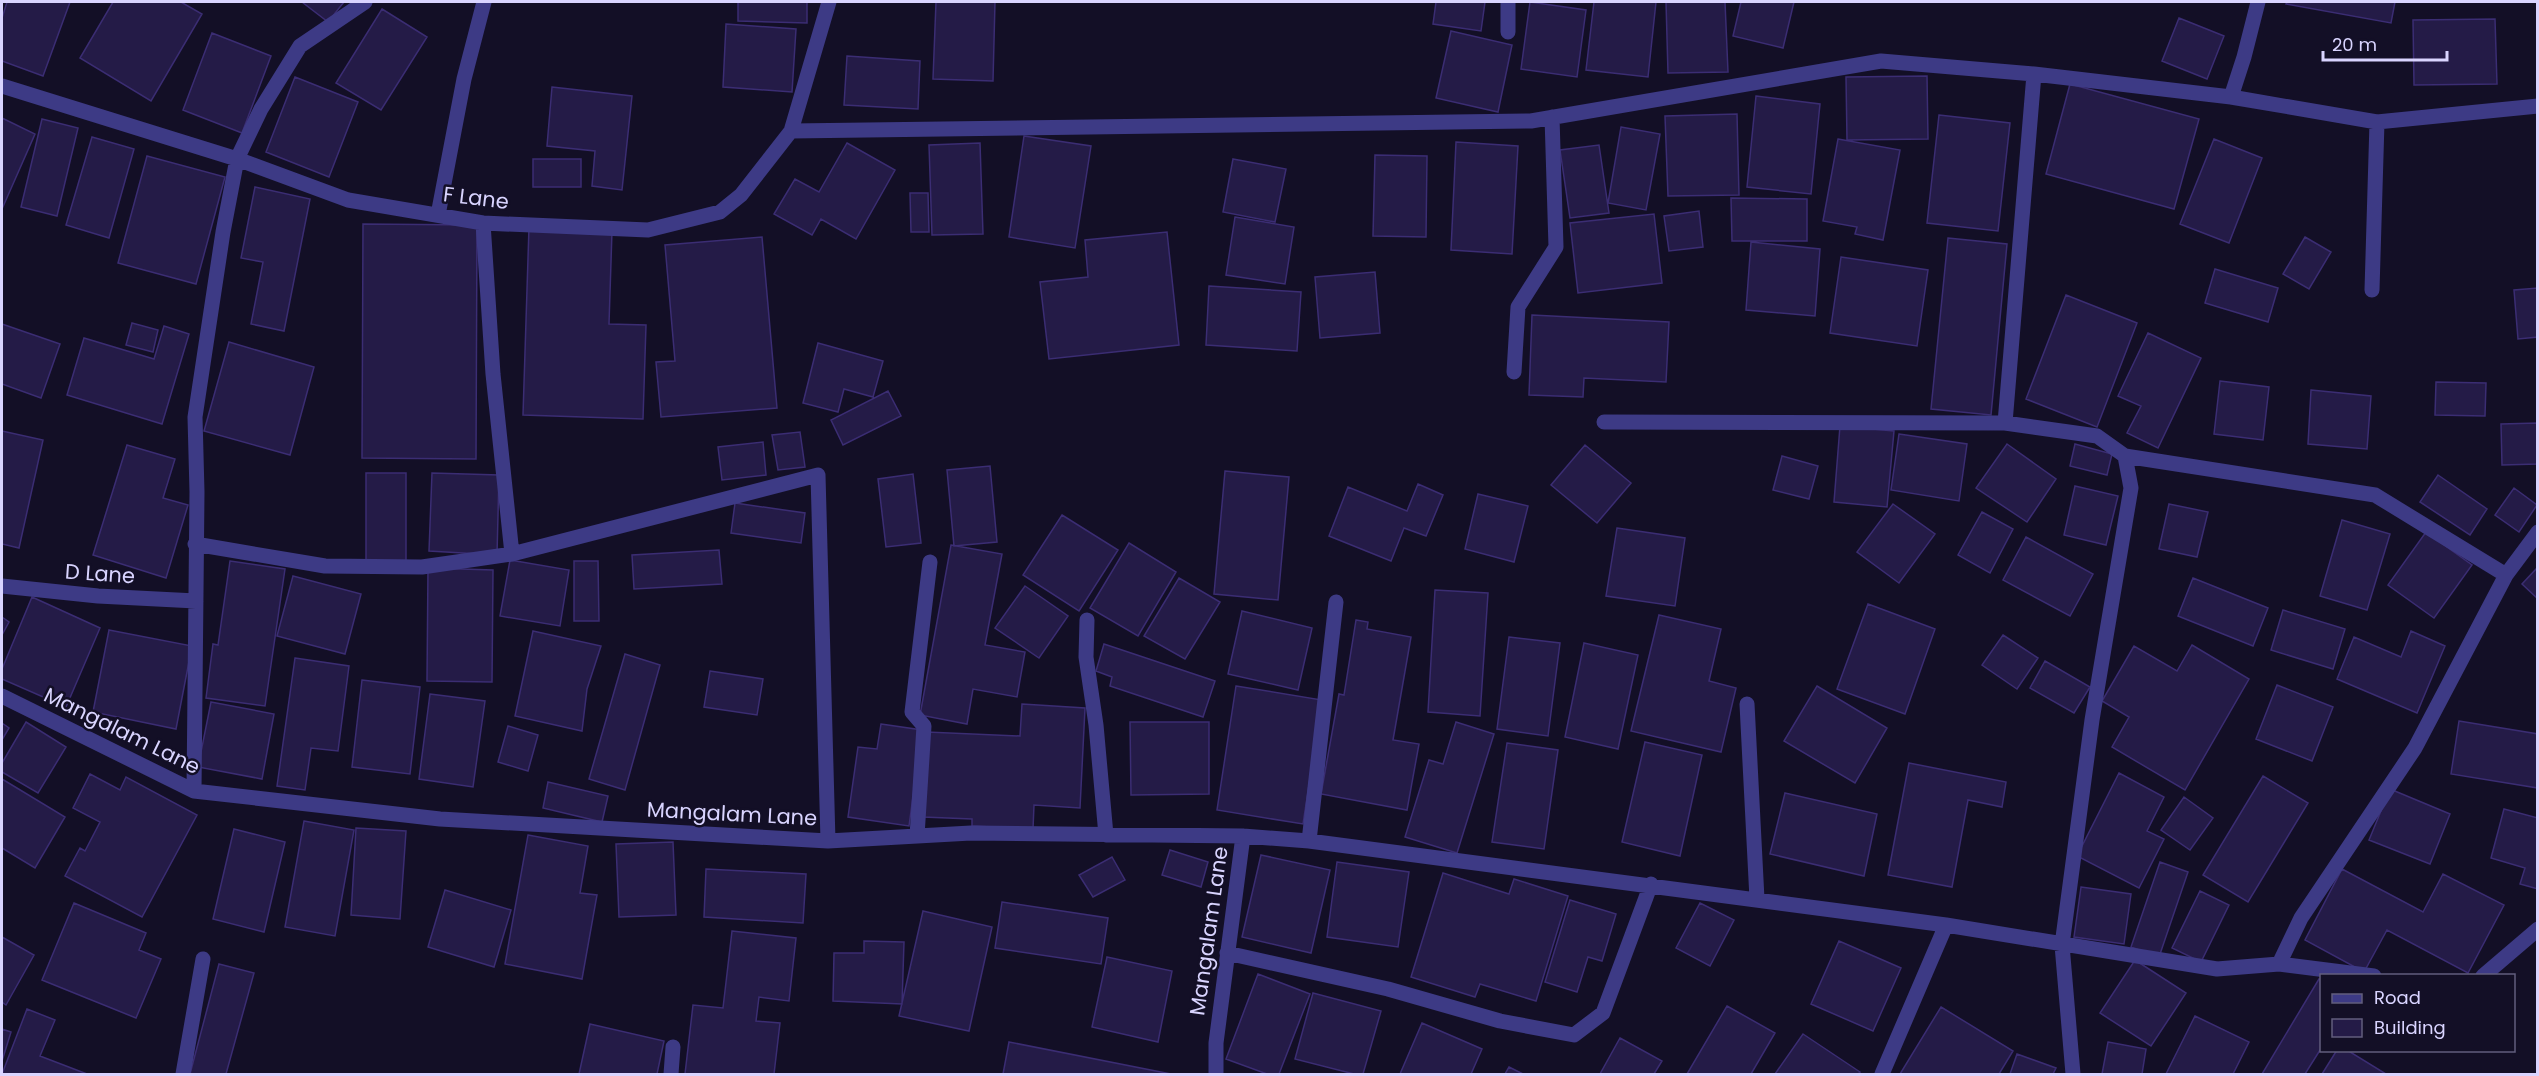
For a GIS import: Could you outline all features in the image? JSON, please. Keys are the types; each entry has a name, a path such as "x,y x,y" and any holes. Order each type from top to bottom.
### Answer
{"street":[{"path":"194,791 197,492 195,417 223,232 237,159 261,109 300,46 365,2"},
{"path":"438,215 464,79 484,2"},
{"name":"F Lane","path":"2,86 237,159 348,200 483,223 648,230 720,212 741,195 791,131 829,2"},
{"path":"1508,2 1508,32"},
{"path":"2231,98 2258,2"},
{"path":"791,131 1531,121 1881,61 2034,74 2231,98 2377,122 2538,106"},
{"path":"2005,423 2034,74"},
{"path":"1514,372 1518,307 1556,248 1552,117"},
{"path":"2372,290 2377,122"},
{"path":"483,223 494,374 512,554"},
{"path":"1604,422 2005,423 2097,436 2125,456 2375,495 2506,575"},
{"path":"2073,1074 2062,945 2092,720 2131,488 2125,456"},
{"path":"195,544 325,566 422,567 512,554 818,476 828,841"},
{"path":"2279,964 2301,918 2415,748 2506,575 2538,532"},
{"path":"917,836 924,726 912,712 930,562"},
{"name":"D Lane","path":"2,586 98,596 196,601"},
{"path":"1309,842 1336,603"},
{"path":"1087,620 1086,657 1096,725 1106,835"},
{"name":"Mangalam Lane","path":"2,696 194,791 440,819 828,841 970,833 1243,836 1216,1043 1216,1074"},
{"path":"1747,704 1757,898"},
{"path":"1243,836 1309,842 1757,898 1947,925 2217,969 2279,964 2364,974"},
{"path":"1227,953 1388,989 1500,1022 1574,1035 1603,1013 1652,884"},
{"path":"1882,1074 1947,925"},
{"path":"2484,974 2538,929"},
{"path":"183,1074 203,959"},
{"path":"671,1074 673,1047"}],"building":[{"path":"7,2 70,2 43,76 2,61 2,18"},
{"path":"113,2 181,2 202,14 151,101 80,58"},
{"path":"302,2 344,2 328,22"},
{"path":"738,2 807,2 807,23 738,21"},
{"path":"936,2 995,2 993,81 933,79"},
{"path":"1436,2 1485,2 1481,31 1433,24"},
{"path":"1530,2 1586,10 1577,77 1521,69"},
{"path":"1594,2 1656,2 1648,77 1586,70"},
{"path":"1666,2 1725,2 1728,72 1668,73"},
{"path":"1741,2 1794,2 1783,48 1733,36"},
{"path":"2287,2 2395,2 2391,23 2286,4"},
{"path":"382,9 427,37 381,110 336,83"},
{"path":"2179,18 2224,36 2207,79 2162,61"},
{"path":"2495,19 2497,84 2414,85 2413,20"},
{"path":"726,24 796,29 792,92 723,87"},
{"path":"1451,31 1512,45 1498,112 1436,98"},
{"path":"212,33 271,56 242,133 183,110"},
{"path":"847,56 920,61 918,109 844,105"},
{"path":"1927,76 1928,139 1847,140 1846,77"},
{"path":"295,77 358,102 329,177 266,152"},
{"path":"2070,84 2199,119 2174,209 2046,174"},
{"path":"552,87 632,96 622,190 592,186 595,151 547,146"},
{"path":"1756,96 1820,104 1811,194 1747,187"},
{"path":"1737,114 1739,195 1668,196 1665,116"},
{"path":"1939,115 2010,123 1998,231 1927,223"},
{"path":"2,118 35,134 2,209"},
{"path":"42,119 78,128 57,216 21,207"},
{"path":"1621,127 1660,134 1646,210 1608,203"},
{"path":"1024,136 1091,146 1075,248 1009,237"},
{"path":"92,137 134,149 109,238 66,225"},
{"path":"1838,139 1900,150 1883,240 1855,234 1857,227 1823,221"},
{"path":"2214,139 2262,158 2229,243 2180,224"},
{"path":"1456,142 1518,146 1512,254 1451,250"},
{"path":"847,143 895,170 856,239 821,219 812,235 774,214 795,179 819,192"},
{"path":"980,143 983,234 932,235 929,145"},
{"path":"1599,145 1609,213 1570,218 1560,150"},
{"path":"1375,155 1427,156 1426,237 1373,236"},
{"path":"147,156 225,177 196,284 118,263"},
{"path":"533,159 581,159 581,187 533,187"},
{"path":"1233,159 1286,169 1275,222 1223,212"},
{"path":"255,187 310,199 284,331 251,324 263,262 241,258"},
{"path":"910,193 928,193 929,232 911,232"},
{"path":"1731,198 1807,199 1807,241 1732,241"},
{"path":"1699,211 1703,247 1669,251 1664,216"},
{"path":"1654,214 1662,283 1578,293 1570,223"},
{"path":"1235,217 1294,227 1285,284 1226,275"},
{"path":"363,224 477,225 476,459 362,458"},
{"path":"529,227 612,231 609,324 646,325 643,419 523,415"},
{"path":"1167,232 1179,345 1049,359 1040,282 1088,277 1085,240"},
{"path":"762,237 777,408 661,417 656,362 675,361 665,245"},
{"path":"2305,237 2331,252 2309,289 2283,274"},
{"path":"1948,238 2007,244 1991,415 1931,409"},
{"path":"1751,242 1820,249 1815,316 1746,310"},
{"path":"1841,257 1928,270 1917,346 1830,333"},
{"path":"2215,269 2278,288 2268,322 2205,303"},
{"path":"1375,272 1380,333 1320,338 1315,277"},
{"path":"1209,286 1301,292 1297,351 1206,345"},
{"path":"2538,288 2538,337 2518,339 2514,290"},
{"path":"2066,295 2137,323 2097,427 2026,399"},
{"path":"1532,315 1669,322 1666,382 1584,378 1583,397 1529,395"},
{"path":"132,323 158,330 153,352 126,345"},
{"path":"2,324 60,344 41,398 2,384"},
{"path":"164,326 189,334 162,424 67,395 84,338 154,359"},
{"path":"2148,333 2201,358 2158,448 2127,433 2141,406 2118,396"},
{"path":"229,342 314,367 290,455 204,431"},
{"path":"818,343 883,361 873,397 844,389 838,412 803,403"},
{"path":"2220,381 2269,387 2263,440 2214,434"},
{"path":"2436,382 2486,383 2485,416 2435,415"},
{"path":"2311,390 2371,396 2367,449 2308,444"},
{"path":"888,391 901,416 843,445 831,420"},
{"path":"2538,423 2538,464 2502,465 2501,424"},
{"path":"1840,426 1894,431 1887,507 1834,502"},
{"path":"2,431 43,440 19,548 2,544"},
{"path":"800,432 805,467 778,470 772,435"},
{"path":"1899,434 1967,444 1959,501 1891,490"},
{"path":"763,442 766,475 722,480 718,447"},
{"path":"2007,444 2056,479 2027,522 1976,488"},
{"path":"2075,444 2112,454 2107,475 2070,466"},
{"path":"127,445 175,459 163,498 188,505 166,578 93,555"},
{"path":"1585,445 1631,483 1597,523 1551,485"},
{"path":"1782,456 1818,466 1809,499 1773,490"},
{"path":"990,466 997,542 954,546 947,470"},
{"path":"1225,471 1289,477 1278,600 1214,594"},
{"path":"366,473 406,473 406,562 366,562"},
{"path":"432,473 499,475 497,555 429,551"},
{"path":"913,474 921,543 886,547 878,479"},
{"path":"2438,475 2487,509 2470,535 2420,502"},
{"path":"1418,484 1443,495 1426,536 1404,528 1391,561 1329,536 1348,487 1407,511"},
{"path":"2075,486 2118,496 2106,545 2064,535"},
{"path":"2514,488 2537,505 2519,532 2495,515"},
{"path":"1478,494 1528,506 1514,562 1465,549"},
{"path":"735,503 805,513 801,543 731,533"},
{"path":"1893,504 1935,534 1899,583 1857,552"},
{"path":"2169,504 2208,512 2197,557 2159,549"},
{"path":"1982,512 2013,529 1990,573 1958,555"},
{"path":"1062,515 1118,550 1079,611 1023,575"},
{"path":"2342,520 2390,534 2367,610 2320,596"},
{"path":"1617,528 1685,538 1675,606 1606,596"},
{"path":"2426,532 2472,565 2434,618 2388,585"},
{"path":"2026,537 2093,574 2070,616 2003,580"},
{"path":"1129,543 1176,572 1138,636 1090,608"},
{"path":"951,545 1002,554 985,645 1025,652 1017,697 973,689 967,724 920,715"},
{"path":"719,550 722,584 634,589 632,555"},
{"path":"510,560 569,570 560,626 500,616"},
{"path":"230,561 285,569 265,706 206,698 213,644 218,645"},
{"path":"574,561 598,561 599,621 574,621"},
{"path":"2538,567 2538,599 2522,584"},
{"path":"428,568 493,570 492,682 427,681"},
{"path":"293,576 361,594 345,654 277,636"},
{"path":"1179,578 1220,602 1185,659 1144,636"},
{"path":"2193,578 2268,608 2253,646 2178,616"},
{"path":"1025,586 1068,616 1039,658 995,628"},
{"path":"1435,590 1488,593 1480,716 1428,712"},
{"path":"32,597 100,628 66,707 2,679 2,669"},
{"path":"1868,604 1935,629 1905,714 1837,689"},
{"path":"2283,610 2345,629 2333,669 2271,650"},
{"path":"1242,611 1312,628 1298,690 1228,674"},
{"path":"1659,615 1721,629 1709,681 1736,688 1721,752 1631,731"},
{"path":"2,617 9,622 2,635"},
{"path":"1356,620 1368,622 1367,629 1411,637 1393,740 1419,744 1407,810 1321,794 1339,694 1344,695"},
{"path":"109,630 192,646 176,729 93,712"},
{"path":"533,631 601,646 587,689 582,731 515,716"},
{"path":"2411,631 2445,646 2417,713 2337,679 2354,637 2401,657"},
{"path":"2003,635 2038,658 2017,689 1982,665"},
{"path":"1509,637 1560,643 1548,736 1497,729"},
{"path":"1584,643 1638,655 1618,749 1565,737"},
{"path":"1104,644 1215,681 1203,717 1110,686 1112,677 1096,671"},
{"path":"2192,645 2249,679 2185,790 2112,747 2129,717 2102,701 2134,646 2177,671"},
{"path":"625,654 660,665 625,790 589,779"},
{"path":"295,658 349,666 338,751 311,748 305,790 277,786"},
{"path":"2045,661 2090,687 2074,713 2030,688"},
{"path":"710,671 763,679 757,715 704,707"},
{"path":"362,680 420,687 410,774 352,767"},
{"path":"2277,685 2333,707 2312,761 2256,739"},
{"path":"1236,686 1322,700 1303,824 1217,810"},
{"path":"1817,686 1887,728 1855,783 1784,741"},
{"path":"430,694 485,701 473,787 419,779"},
{"path":"211,702 274,714 262,779 198,767"},
{"path":"1022,704 1085,708 1080,808 1034,805 1033,829 972,826 972,819 923,817 927,732 1020,736"},
{"path":"2459,721 2538,734 2538,788 2451,774"},
{"path":"26,722 66,747 38,793 2,772 2,763"},
{"path":"1130,722 1209,722 1209,794 1131,795"},
{"path":"1456,722 1494,734 1457,853 1405,837 1429,760 1443,764"},
{"path":"2,723 9,728 2,740"},
{"path":"881,724 922,730 909,826 848,817 858,747 877,749"},
{"path":"508,726 538,735 528,771 498,762"},
{"path":"1645,742 1702,755 1680,856 1622,842"},
{"path":"1507,743 1558,750 1544,849 1492,842"},
{"path":"1909,763 2006,782 2002,807 1968,800 1952,887 1888,875"},
{"path":"2119,773 2164,797 2147,831 2164,839 2139,888 2077,856"},
{"path":"90,774 120,790 126,777 197,815 142,917 65,876 80,848 85,851 100,822 73,808"},
{"path":"2263,776 2308,803 2248,902 2203,875"},
{"path":"2,779 65,817 35,868 2,848"},
{"path":"548,782 608,796 602,822 543,808"},
{"path":"2390,789 2450,814 2430,864 2369,840"},
{"path":"1785,793 1877,814 1864,876 1770,854"},
{"path":"2184,797 2213,818 2190,850 2161,830"},
{"path":"2504,809 2538,818 2538,889 2520,884 2525,868 2491,858"},
{"path":"304,821 354,830 335,936 285,927"},
{"path":"356,828 406,831 400,919 351,915"},
{"path":"234,829 285,842 264,932 213,919"},
{"path":"528,835 588,846 580,893 597,895 582,979 505,964"},
{"path":"673,842 676,915 619,917 616,844"},
{"path":"1170,850 1208,862 1201,887 1162,875"},
{"path":"1261,855 1330,870 1311,953 1242,937"},
{"path":"1112,857 1125,880 1093,897 1079,875"},
{"path":"1337,862 1409,872 1398,947 1327,937"},
{"path":"2160,862 2188,872 2159,957 2131,947"},
{"path":"706,869 806,874 803,923 704,917"},
{"path":"2342,869 2423,912 2443,874 2504,905 2468,973 2387,930 2364,972 2305,940"},
{"path":"1443,873 1509,894 1514,879 1568,896 1536,1001 1480,984 1475,997 1411,977"},
{"path":"2081,887 2131,894 2124,944 2074,937"},
{"path":"445,890 511,910 494,967 428,947"},
{"path":"2200,891 2229,905 2201,962 2172,948"},
{"path":"1570,900 1616,914 1602,961 1588,957 1577,992 1545,982"},
{"path":"1002,902 1108,918 1101,964 995,948"},
{"path":"74,903 146,933 139,950 161,959 136,1018 42,980"},
{"path":"1700,903 1734,920 1710,966 1676,948"},
{"path":"923,911 992,927 969,1031 899,1016"},
{"path":"732,931 796,938 789,1001 759,997 756,1021 780,1023 774,1074 685,1074 693,1005 723,1008"},
{"path":"2,937 34,955 6,1005 2,1002"},
{"path":"864,941 904,942 902,1004 833,1001 834,953 864,953"},
{"path":"1839,941 1901,968 1873,1031 1811,1004"},
{"path":"1107,957 1172,971 1158,1042 1092,1027"},
{"path":"2135,960 2186,993 2151,1046 2100,1013"},
{"path":"219,964 254,973 226,1074 190,1074"},
{"path":"1258,974 1310,994 1279,1074 1267,1074 1226,1059"},
{"path":"2320,979 2320,1050 2305,1074 2262,1074"},
{"path":"1313,993 1381,1011 1363,1074 1354,1074 1295,1059"},
{"path":"1727,1006 1775,1033 1751,1074 1687,1074"},
{"path":"1941,1007 2013,1051 1999,1074 1900,1074"},
{"path":"27,1009 55,1020 40,1056 87,1074 2,1074"},
{"path":"2195,1016 2249,1042 2233,1074 2166,1074"},
{"path":"1422,1023 1482,1049 1471,1074 1400,1074"},
{"path":"590,1024 664,1041 657,1074 579,1074"},
{"path":"2,1029 11,1032 2,1061"},
{"path":"1803,1034 1860,1072 1858,1074 1775,1074"},
{"path":"1620,1038 1662,1061 1654,1074 1600,1074"},
{"path":"1009,1042 1171,1074 1003,1074"},
{"path":"2108,1042 2146,1049 2142,1074 2102,1074"},
{"path":"2336,1052 2350,1052 2386,1074 2322,1074"},
{"path":"2017,1054 2056,1068 2053,1074 2010,1074"},
{"path":"1509,1067 1523,1074 1505,1074"}]}
